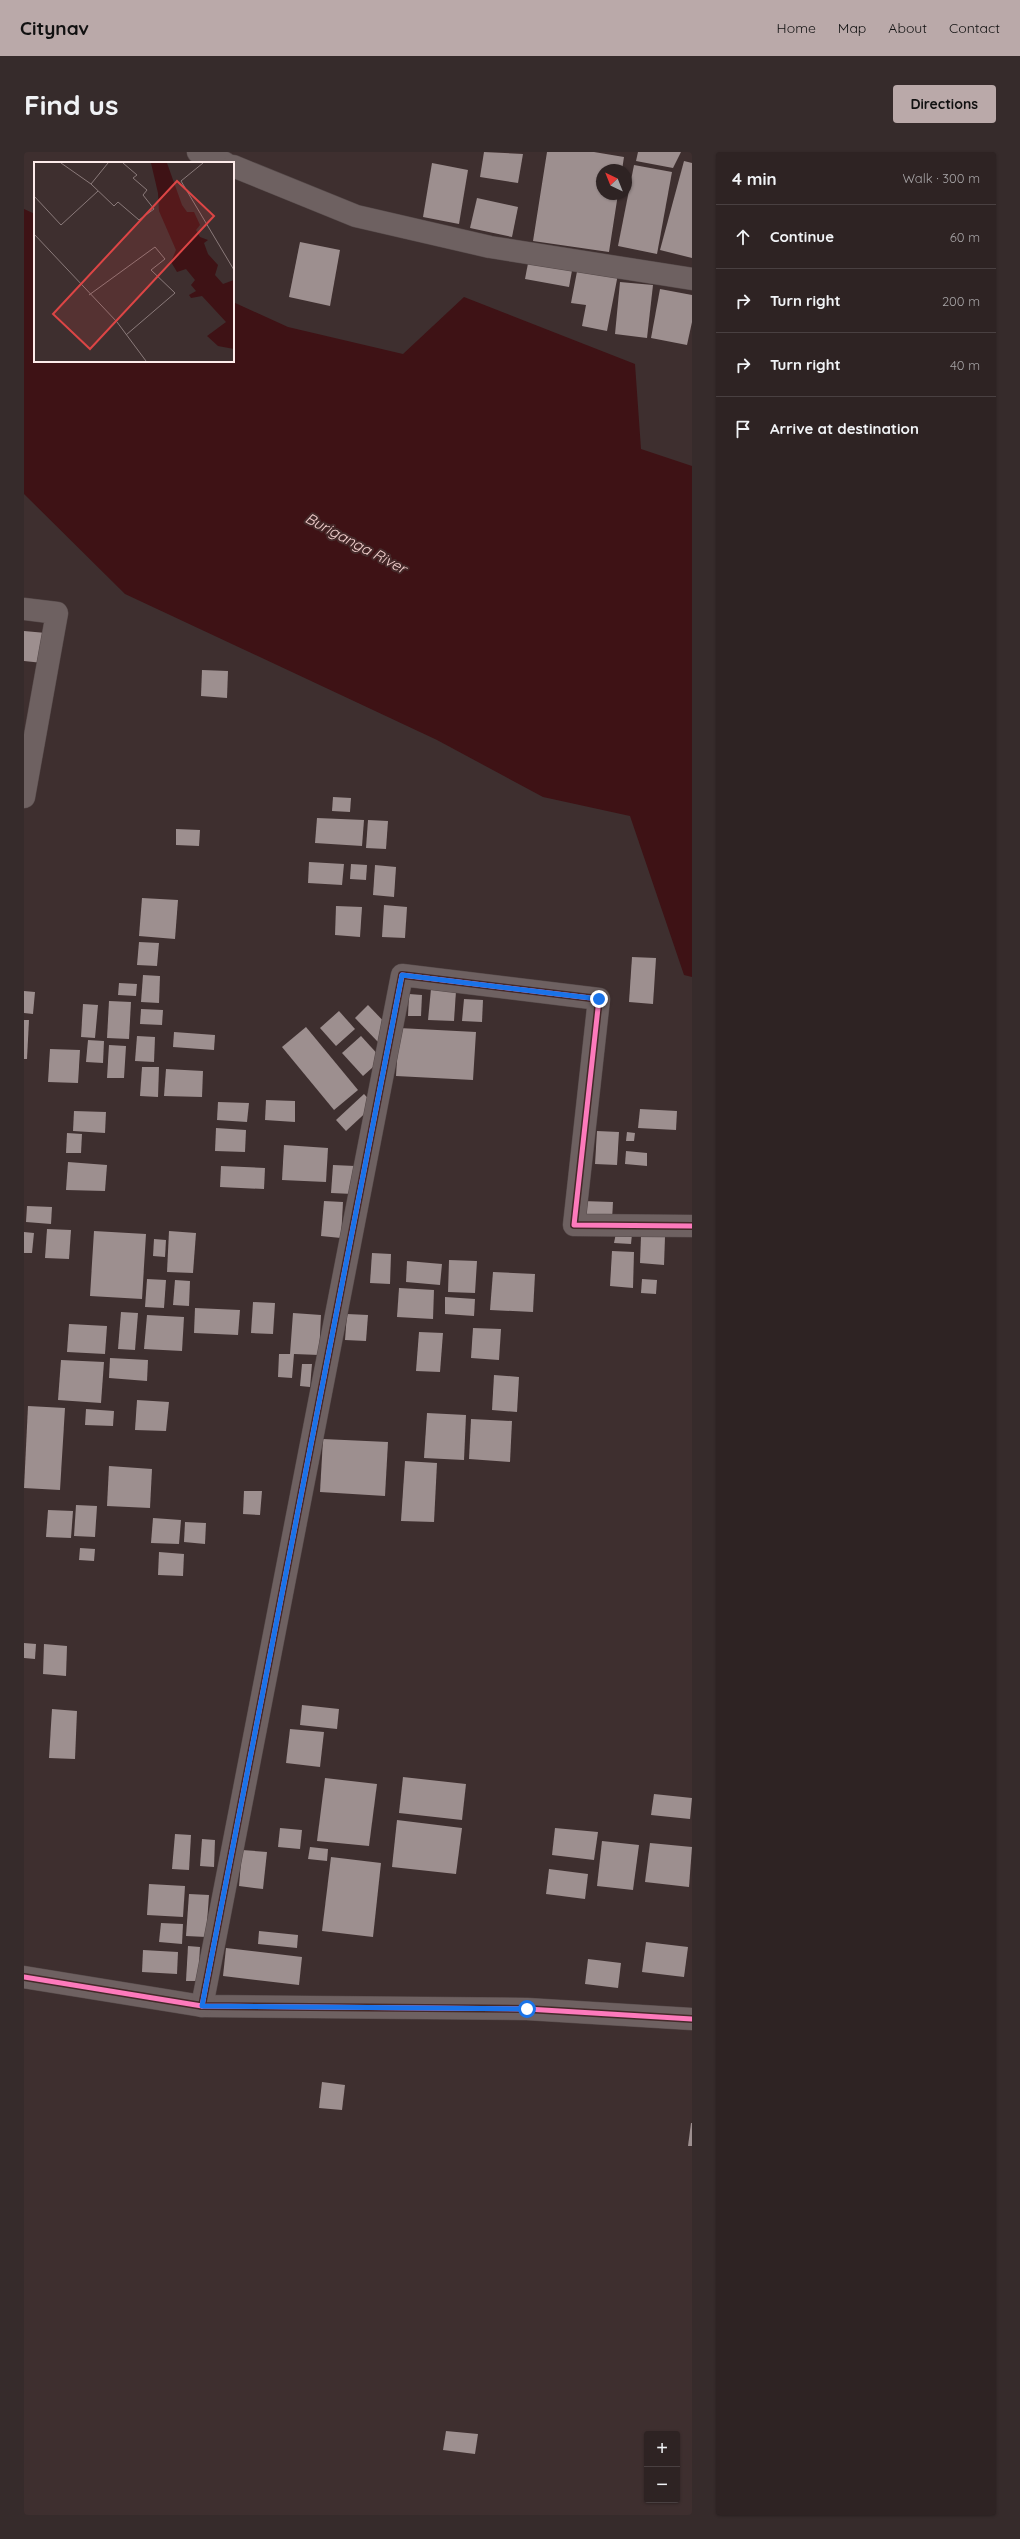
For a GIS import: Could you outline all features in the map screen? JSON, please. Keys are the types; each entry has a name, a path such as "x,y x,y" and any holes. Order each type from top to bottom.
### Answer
{"street":[{"path":"198,152 223,162"},
{"path":"234,166 356,216 490,247 692,279"},
{"path":"24,609 57,613 24,796"},
{"path":"202,2006 402,975 599,999 574,1225 692,1226"},
{"path":"24,1977 202,2006 527,2009 692,2019"}],"water":[{"name":"Buriganga River","path":"24,209 34,214 34,362 234,362 234,302 288,327 403,354 464,297 635,364 641,449 692,466 692,977 684,975 630,816 543,797 437,740 125,594 24,494"}],"building":[{"path":"484,152 523,154 518,183 480,177"},
{"path":"547,152 594,152 624,157 623,164 596,164 596,200 617,200 609,252 533,241"},
{"path":"638,152 681,152 673,168 636,161"},
{"path":"684,161 692,163 692,258 660,250"},
{"path":"432,163 468,170 459,224 423,217"},
{"path":"634,165 672,172 657,254 618,246 627,200 632,200 632,175"},
{"path":"477,198 518,207 512,237 470,228"},
{"path":"300,242 340,250 330,306 289,297"},
{"path":"529,258 573,265 569,287 525,279"},
{"path":"579,261 619,269 607,331 582,326 586,305 571,303"},
{"path":"620,282 653,285 647,338 615,334"},
{"path":"660,289 692,295 692,322 687,345 651,338"},
{"path":"24,631 46,633 43,663 24,661"},
{"path":"202,670 228,671 227,698 201,696"},
{"path":"333,797 351,798 350,812 332,811"},
{"path":"317,818 364,820 362,846 315,843"},
{"path":"368,820 388,821 386,849 366,848"},
{"path":"176,829 200,830 199,846 176,845"},
{"path":"309,862 344,864 342,885 308,883"},
{"path":"351,864 367,865 366,880 350,879"},
{"path":"375,865 396,867 394,897 373,895"},
{"path":"142,898 178,900 175,939 139,936"},
{"path":"384,905 407,907 405,938 382,937"},
{"path":"336,906 362,907 360,937 335,935"},
{"path":"139,942 159,943 157,966 137,965"},
{"path":"632,957 656,958 653,1004 629,1002"},
{"path":"143,975 160,976 159,1003 141,1002"},
{"path":"119,983 137,984 136,996 118,995"},
{"path":"431,989 456,991 454,1021 428,1020"},
{"path":"24,991 35,992 33,1014 24,1013"},
{"path":"409,994 422,995 421,1016 408,1016"},
{"path":"464,999 483,1000 482,1022 462,1021"},
{"path":"109,1001 131,1002 129,1039 107,1038"},
{"path":"83,1004 98,1005 95,1038 81,1037"},
{"path":"368,1005 391,1029 378,1042 355,1018"},
{"path":"141,1009 163,1010 162,1025 140,1024"},
{"path":"339,1011 355,1029 336,1046 320,1028"},
{"path":"24,1020 29,1020 27,1059 24,1059"},
{"path":"306,1027 358,1090 334,1110 282,1047"},
{"path":"399,1028 476,1032 473,1080 396,1076"},
{"path":"174,1032 215,1035 214,1050 173,1047"},
{"path":"137,1036 155,1037 154,1062 135,1061"},
{"path":"361,1036 382,1059 363,1076 342,1053"},
{"path":"88,1040 104,1041 103,1063 86,1062"},
{"path":"109,1045 126,1046 124,1078 107,1078"},
{"path":"50,1049 80,1050 78,1083 48,1082"},
{"path":"142,1067 159,1067 158,1097 140,1096"},
{"path":"166,1069 203,1071 202,1097 164,1096"},
{"path":"364,1094 374,1105 346,1131 336,1120"},
{"path":"266,1100 295,1101 295,1122 265,1120"},
{"path":"218,1102 249,1103 247,1122 217,1120"},
{"path":"640,1109 677,1111 676,1130 638,1128"},
{"path":"74,1111 106,1112 105,1133 73,1131"},
{"path":"216,1128 246,1130 245,1152 215,1151"},
{"path":"597,1131 619,1132 617,1165 595,1164"},
{"path":"627,1132 635,1133 634,1141 626,1141"},
{"path":"67,1133 82,1134 81,1153 66,1153"},
{"path":"284,1145 328,1148 326,1182 282,1180"},
{"path":"626,1151 647,1153 647,1166 625,1164"},
{"path":"68,1162 107,1165 105,1191 66,1190"},
{"path":"333,1165 355,1166 353,1194 331,1193"},
{"path":"221,1166 265,1168 264,1189 220,1187"},
{"path":"324,1201 343,1202 341,1238 321,1236"},
{"path":"582,1201 613,1202 612,1220 580,1218"},
{"path":"27,1206 52,1207 51,1224 26,1222"},
{"path":"47,1229 71,1230 69,1259 45,1258"},
{"path":"94,1231 146,1234 142,1299 90,1296"},
{"path":"169,1231 196,1233 193,1273 167,1272"},
{"path":"24,1232 34,1233 32,1253 24,1253"},
{"path":"616,1233 632,1234 631,1244 614,1243"},
{"path":"641,1236 665,1237 664,1265 640,1263"},
{"path":"154,1239 166,1240 165,1257 153,1256"},
{"path":"612,1251 634,1252 633,1288 610,1286"},
{"path":"372,1253 391,1254 390,1284 370,1283"},
{"path":"449,1260 477,1261 475,1293 448,1292"},
{"path":"407,1261 442,1264 440,1285 406,1282"},
{"path":"493,1272 535,1274 533,1312 490,1310"},
{"path":"147,1279 166,1280 164,1308 145,1307"},
{"path":"642,1279 657,1280 656,1294 641,1293"},
{"path":"175,1280 190,1281 189,1306 173,1305"},
{"path":"399,1288 434,1290 433,1319 397,1317"},
{"path":"445,1297 475,1299 474,1316 445,1314"},
{"path":"253,1302 275,1303 273,1334 251,1333"},
{"path":"195,1308 240,1310 238,1335 194,1333"},
{"path":"121,1312 138,1313 135,1350 118,1349"},
{"path":"293,1313 321,1315 319,1355 294,1354 292,1378 278,1377 279,1354 290,1354"},
{"path":"347,1314 368,1315 366,1341 345,1340"},
{"path":"147,1315 184,1317 182,1351 144,1349"},
{"path":"69,1324 107,1326 105,1354 67,1352"},
{"path":"473,1328 501,1329 499,1360 471,1358"},
{"path":"419,1332 443,1333 440,1372 416,1371"},
{"path":"110,1358 148,1360 147,1381 109,1378"},
{"path":"61,1360 104,1362 101,1403 58,1400"},
{"path":"302,1364 312,1364 310,1387 300,1386"},
{"path":"494,1375 519,1377 517,1412 492,1410"},
{"path":"137,1400 169,1402 166,1431 135,1430"},
{"path":"28,1406 65,1408 60,1490 24,1488"},
{"path":"86,1409 114,1411 113,1426 85,1425"},
{"path":"427,1413 466,1415 464,1460 424,1458"},
{"path":"471,1419 512,1421 510,1462 469,1459"},
{"path":"323,1439 388,1442 385,1496 320,1492"},
{"path":"405,1461 437,1463 434,1522 401,1521"},
{"path":"109,1466 152,1469 150,1508 107,1506"},
{"path":"244,1491 262,1491 260,1515 243,1514"},
{"path":"76,1505 97,1506 95,1537 74,1536"},
{"path":"48,1510 73,1511 71,1538 46,1537"},
{"path":"153,1518 181,1520 179,1544 151,1543"},
{"path":"185,1522 206,1523 205,1544 184,1542"},
{"path":"80,1548 95,1549 94,1561 79,1560"},
{"path":"159,1552 184,1554 183,1576 158,1575"},
{"path":"24,1643 36,1644 35,1659 24,1658"},
{"path":"44,1644 67,1646 66,1676 43,1674"},
{"path":"302,1705 339,1709 337,1729 300,1725"},
{"path":"52,1709 77,1711 75,1759 49,1758"},
{"path":"290,1729 324,1732 320,1767 286,1763"},
{"path":"403,1777 466,1784 462,1820 399,1813"},
{"path":"325,1778 377,1784 369,1846 317,1841"},
{"path":"654,1794 692,1798 690,1819 651,1815"},
{"path":"397,1820 462,1828 456,1874 392,1867"},
{"path":"280,1828 302,1830 300,1849 278,1847"},
{"path":"555,1828 598,1832 594,1860 552,1855"},
{"path":"175,1834 191,1835 189,1870 172,1869"},
{"path":"202,1839 215,1840 214,1867 200,1866"},
{"path":"602,1841 639,1845 633,1890 597,1886"},
{"path":"650,1843 692,1847 689,1887 645,1882"},
{"path":"310,1847 328,1849 327,1861 308,1859"},
{"path":"242,1850 267,1852 263,1889 239,1886"},
{"path":"331,1857 381,1863 373,1937 322,1931"},
{"path":"549,1869 588,1874 585,1899 546,1894"},
{"path":"149,1884 185,1886 183,1917 147,1915"},
{"path":"189,1894 209,1895 206,1937 186,1936"},
{"path":"161,1923 183,1924 182,1944 159,1942"},
{"path":"259,1931 298,1935 297,1948 258,1944"},
{"path":"646,1942 688,1947 684,1977 642,1972"},
{"path":"188,1946 200,1947 198,1981 186,1981"},
{"path":"226,1948 302,1957 299,1985 223,1976"},
{"path":"143,1950 178,1952 177,1974 142,1972"},
{"path":"588,1959 621,1963 618,1988 585,1984"},
{"path":"322,2082 345,2085 342,2110 319,2108"},
{"path":"691,2123 692,2146 688,2146"},
{"path":"446,2431 478,2434 475,2454 443,2450"}],"cycle path":[{"path":"202,2006 402,975 599,999 574,1225 692,1226"},
{"path":"24,1977 202,2006 527,2009 692,2019"}],"route":[{"path":"527,2009 202,2006 402,975 599,999"}]}
